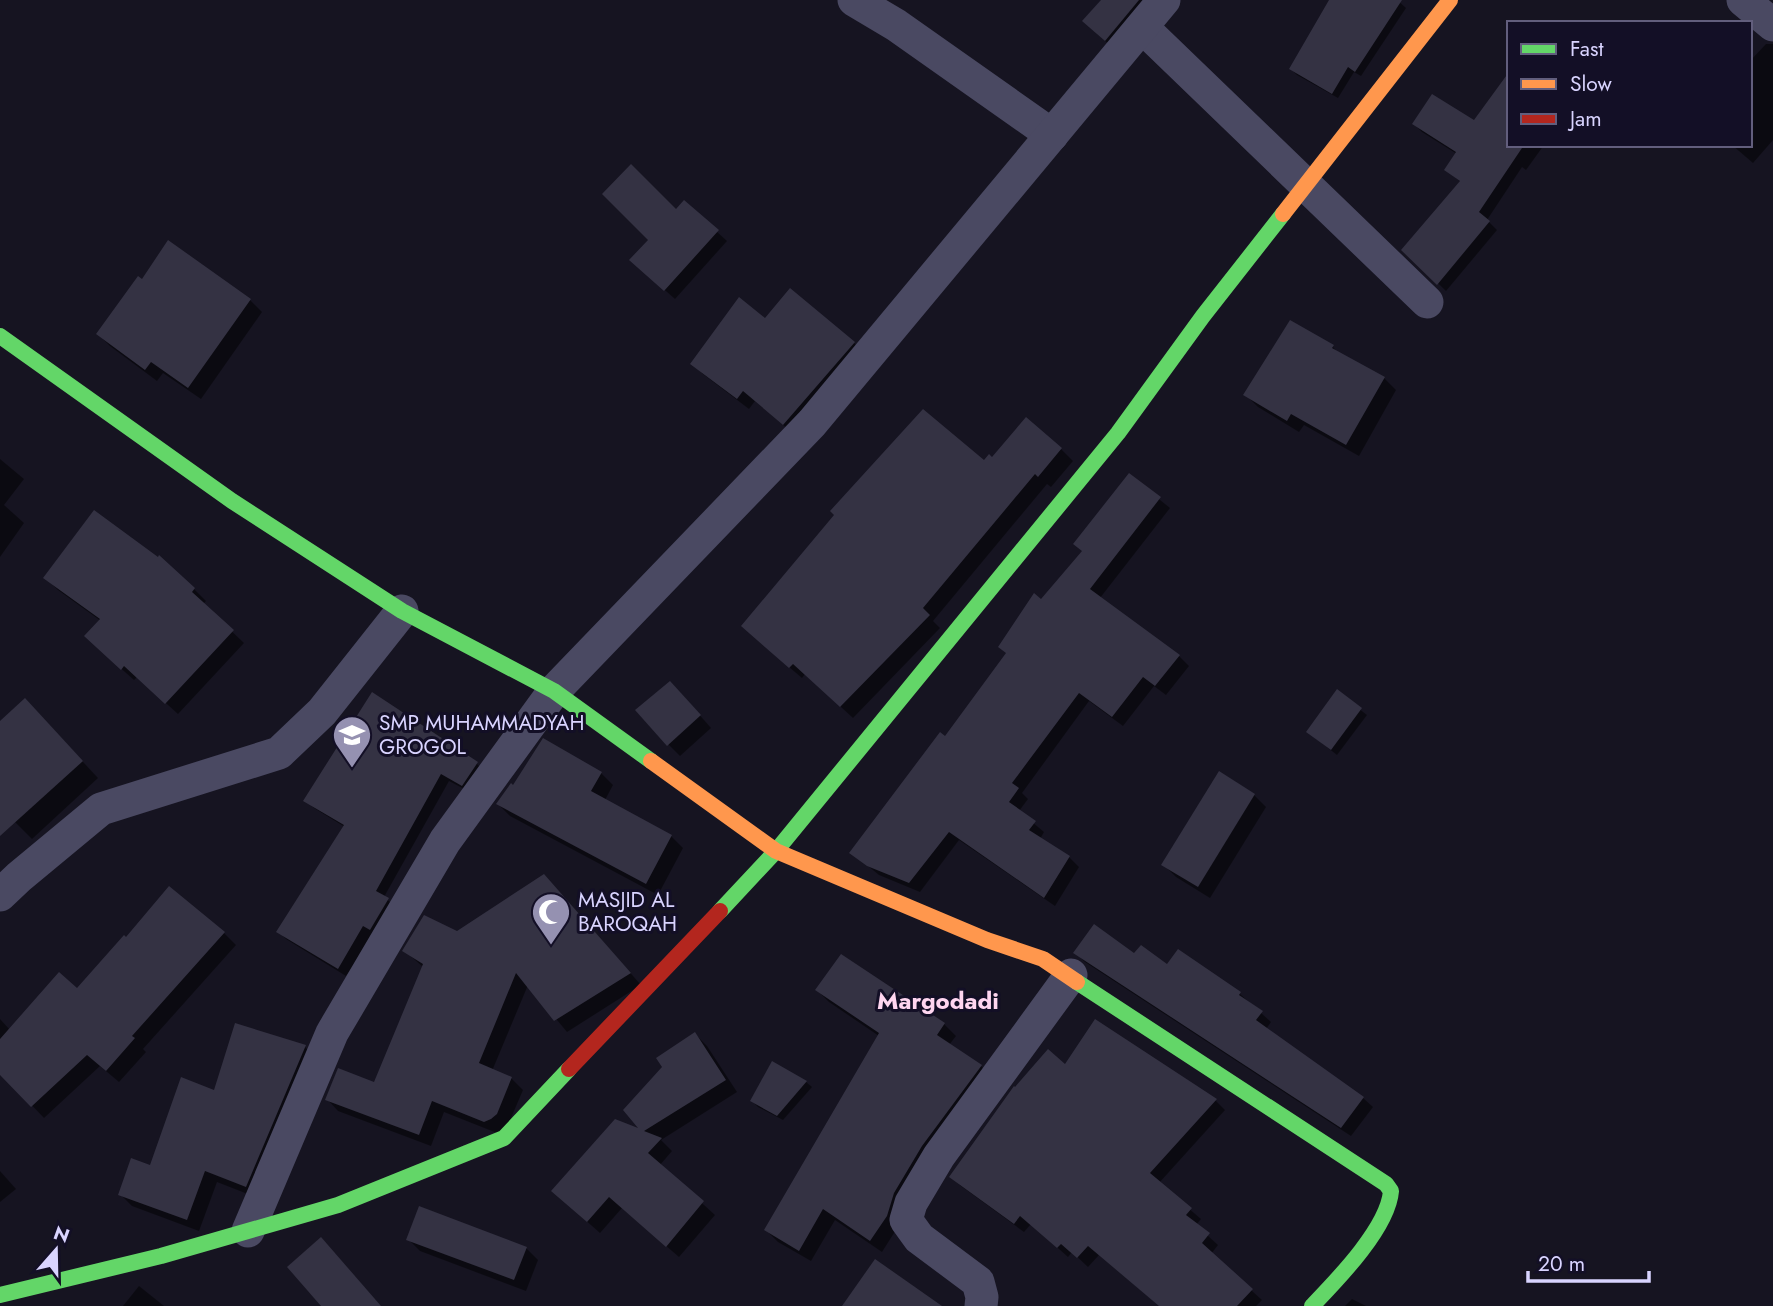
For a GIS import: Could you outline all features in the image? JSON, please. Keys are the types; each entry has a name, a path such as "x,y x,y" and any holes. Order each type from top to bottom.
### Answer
{"street":[{"path":"854,0 896,25 1052,135"},
{"path":"248,1231 332,1033 445,841 554,691 812,423 1164,0"},
{"path":"0,1295 160,1256 338,1205 504,1138 776,851 1118,433 1203,316 1450,0"},
{"path":"1742,0 1773,25"},
{"path":"1142,27 1426,302"},
{"path":"0,336 232,500 402,611 554,691 776,851 1057,967 1386,1184 1391,1191 1390,1203 1355,1261 1312,1306"},
{"path":"0,895 101,809 279,753 322,712 402,611"},
{"path":"981,1306 982,1297 978,1282 919,1238 906,1220 911,1203 939,1156 1057,967"}],"building":[{"path":"1101,0 1139,0 1105,41 1082,21"},
{"path":"1329,0 1402,0 1355,72 1348,67 1332,94 1289,69"},
{"path":"1507,75 1507,147 1523,147 1479,212 1490,221 1437,285 1401,250 1460,181 1444,170 1456,152 1412,124 1432,94 1474,120"},
{"path":"631,164 676,209 684,200 719,230 664,291 629,260 648,240 602,194"},
{"path":"168,240 251,299 188,388 151,362 145,370 96,334 138,276 142,279"},
{"path":"790,288 855,342 783,425 743,391 737,399 690,364 739,297 765,318"},
{"path":"1290,320 1334,345 1332,348 1385,377 1346,445 1291,414 1287,421 1243,395"},
{"path":"923,409 984,460 989,454 992,457 1026,417 1062,448 1038,477 1035,474 923,608 930,615 840,707 793,664 789,668 741,626 834,515 830,511"},
{"path":"1129,473 1161,497 1090,589 1180,655 1155,686 1143,677 1112,717 1079,693 1012,783 1019,788 1009,802 1036,821 1029,830 1070,856 1044,898 949,832 909,883 867,866 849,853 940,732 945,736 1006,653 998,647 1034,593 1041,599 1082,551 1073,544"},
{"path":"94,510 158,557 159,555 195,588 192,592 234,630 165,704 124,666 121,670 84,636 100,619 43,578"},
{"path":"670,681 701,715 667,746 635,710"},
{"path":"1337,689 1362,708 1331,750 1306,732"},
{"path":"372,692 478,762 462,786 441,774 376,891 389,898 370,930 363,926 338,969 276,932 344,825 303,801"},
{"path":"25,698 83,761 0,836 0,721"},
{"path":"543,738 602,772 591,791 672,835 646,884 496,804 511,783 513,785"},
{"path":"1219,771 1255,794 1198,887 1161,865"},
{"path":"544,874 631,973 554,1021 516,973 479,1063 512,1077 497,1114 484,1122 432,1101 419,1135 325,1100 338,1068 374,1082 423,964 402,951 424,915 457,931"},
{"path":"169,886 225,932 132,1036 135,1038 106,1071 87,1055 31,1107 0,1075 0,1039 59,972 77,988 124,935 126,937"},
{"path":"1094,924 1134,953 1141,945 1167,964 1178,949 1241,992 1239,995 1263,1011 1256,1020 1364,1097 1341,1128 1073,953"},
{"path":"841,954 945,1023 937,1035 982,1065 922,1146 894,1193 887,1216 870,1241 823,1209 799,1251 764,1230 879,1033 815,990"},
{"path":"1095,1019 1217,1099 1150,1173 1192,1208 1186,1215 1210,1233 1202,1243 1253,1289 1237,1306 1159,1306 1088,1246 1077,1258 1061,1244 1057,1248 1020,1216 1014,1224 949,1177 1014,1086 1048,1049 1065,1064"},
{"path":"235,1023 306,1045 246,1187 205,1171 187,1220 118,1195 131,1158 150,1165 181,1077 214,1090"},
{"path":"695,1032 726,1080 644,1131 662,1138 648,1153 704,1201 666,1247 609,1197 587,1222 551,1191 615,1119 638,1128 623,1110 662,1067 656,1058"},
{"path":"772,1061 807,1081 777,1116 750,1101"},
{"path":"419,1206 527,1247 514,1280 406,1240"},
{"path":"321,1237 381,1306 321,1306 287,1267"},
{"path":"875,1259 942,1306 842,1306"}],"traffic: fast":[{"path":"720,911 776,851 1118,433 1203,316 1283,214"},
{"path":"0,336 232,501 402,611 554,691 651,761"},
{"path":"1077,982 1386,1184 1391,1191 1381,1221 1360,1253 1312,1306"},
{"path":"0,1295 161,1256 338,1205 504,1138 569,1069"}],"traffic: slow":[{"path":"1283,214 1450,0"},
{"path":"651,761 776,851 987,940 1043,959 1077,982"}],"traffic: jam":[{"path":"569,1069 720,911"}],"place":[{"name":"SMP MUHAMMADYAH GROGOL","path":"352,769"},
{"name":"MASJID AL BAROQAH","path":"551,946"}],"district":[{"name":"Margodadi","path":"938,1001"}]}
